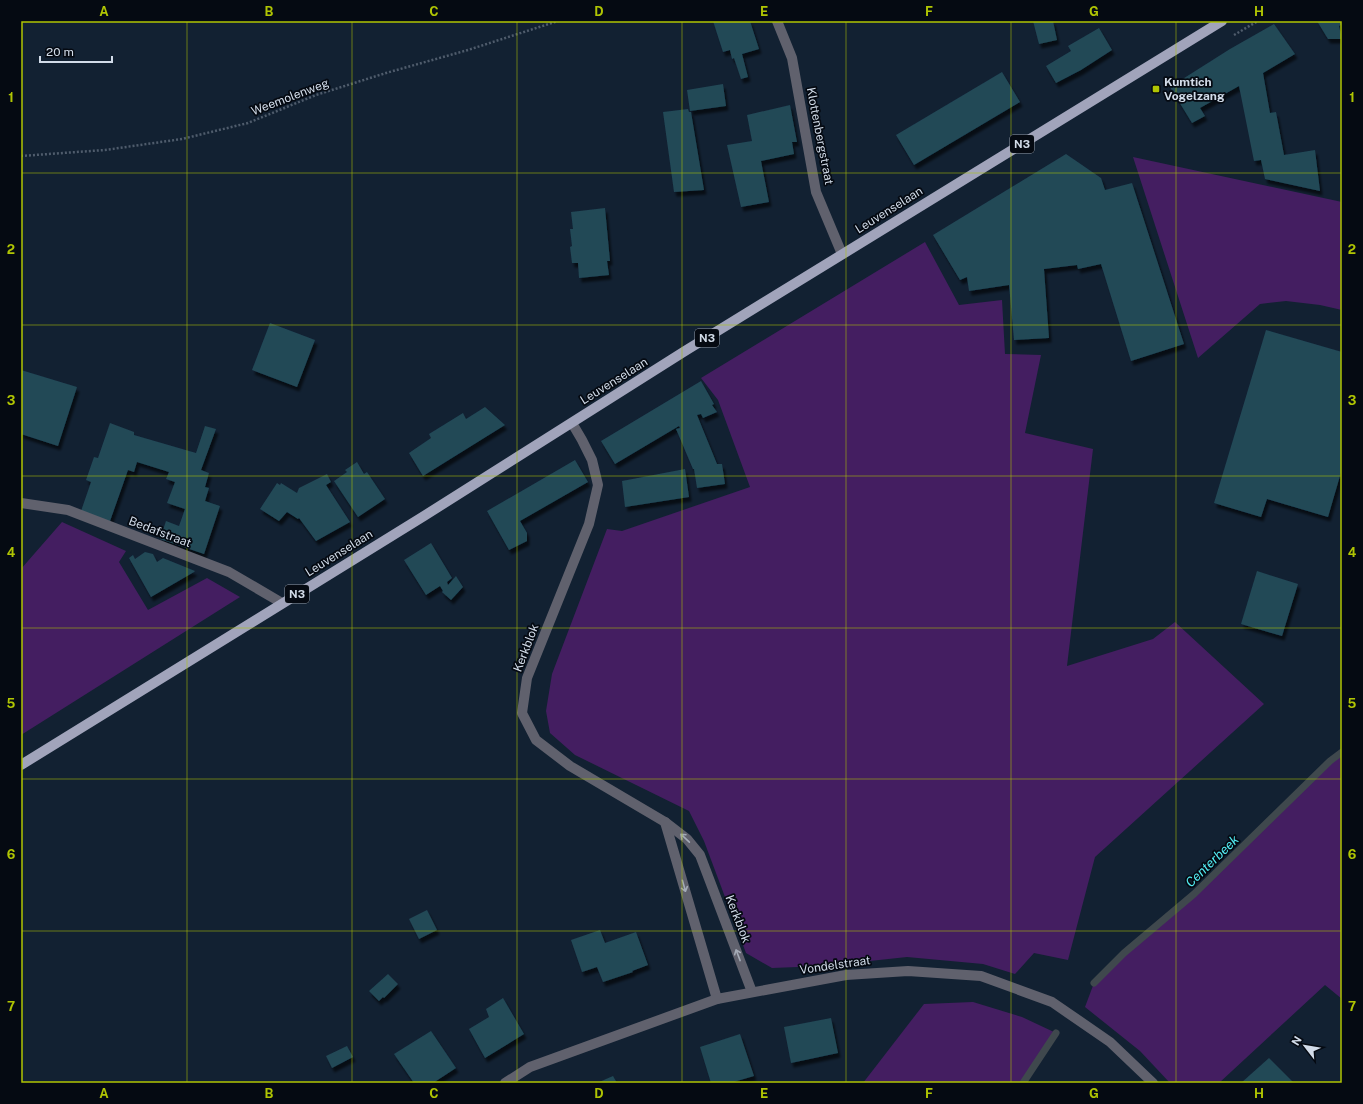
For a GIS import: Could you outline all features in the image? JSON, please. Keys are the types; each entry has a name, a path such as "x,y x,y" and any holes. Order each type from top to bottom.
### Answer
{"main road":[{"name":"Leuvenselaan","path":"21,765 572,423 685,351 1222,21"}],"street":[{"name":"Klottenbergstraat","path":"777,21 792,58 816,192 842,254"},
{"name":"Kerkblok","path":"572,423 592,460 598,485 589,524 527,678 522,713 536,740 570,766 665,822 687,839 700,855 752,992"},
{"name":"Bedafstraat","path":"21,503 68,510 229,572 282,603"},
{"path":"665,822 717,999"},
{"name":"Vondelstraat","path":"505,1083 530,1067 717,999 846,975 908,971 982,976 1052,1002 1110,1042 1153,1083"}],"path":[{"name":"Weemolenweg","path":"21,156 105,150 182,139 248,123 316,95 386,73 468,50 558,21"}],"shaded area":[{"path":"1133,157 1342,202 1342,310 1320,305 1286,301 1260,304 1198,358"},
{"path":"925,242 959,305 1002,300 1005,354 1041,355 1025,433 1093,449 1067,666 1153,639 1175,622 1264,704 1095,857 1068,960 1034,953 1015,974 983,964 907,957 823,966 772,968 746,953 704,841 689,811 575,755 550,733 546,711 552,674 607,529 622,531 750,487 718,400 701,378"},
{"path":"62,522 126,551 119,562 148,610 207,578 240,597 21,735 21,569"},
{"path":"1342,752 1342,999 1325,985 1219,1083 1170,1083 1140,1051 1085,1007 1094,983 1124,953 1194,894 1330,761"},
{"path":"973,1002 1022,1017 1056,1033 1023,1083 863,1083 924,1004"}],"building":[{"path":"713,21 750,21 759,49 742,54 748,77 741,79 734,58 732,59 730,50 723,52"},
{"path":"1033,21 1053,21 1057,40 1039,44"},
{"path":"1317,21 1342,21 1342,24 1339,26 1342,39 1328,39"},
{"path":"1274,24 1295,54 1263,73 1270,113 1276,112 1284,155 1315,150 1320,191 1265,179 1261,160 1254,161 1239,86 1200,108 1205,116 1192,123 1170,87 1230,49"},
{"path":"1099,28 1112,50 1081,70 1056,83 1046,66 1071,51 1068,46"},
{"path":"1002,72 1020,102 914,165 896,135"},
{"path":"723,84 726,106 690,111 687,90"},
{"path":"790,105 797,142 792,142 794,154 761,161 769,202 741,207 727,145 752,141 747,115"},
{"path":"688,109 689,112 691,112 704,190 674,192 663,112"},
{"path":"1066,154 1101,178 1105,190 1132,183 1184,344 1131,361 1101,264 1078,269 1077,265 1044,269 1049,338 1014,340 1009,285 969,291 967,277 960,280 933,235"},
{"path":"605,208 610,261 607,261 609,275 579,278 578,263 572,263 570,247 572,246 570,229 573,229 571,212"},
{"path":"270,323 315,340 297,387 252,370"},
{"path":"1266,330 1342,352 1342,469 1328,517 1267,499 1261,517 1214,503"},
{"path":"21,370 77,387 58,446 21,434"},
{"path":"701,381 714,404 712,405 717,412 703,418 701,414 697,415 717,464 722,464 725,484 697,488 694,469 676,429 680,428 679,426 615,464 601,441"},
{"path":"485,407 505,425 423,476 409,453 431,438 429,434 463,413 466,419"},
{"path":"110,423 134,432 134,435 196,453 205,426 216,429 201,470 209,473 205,487 209,488 205,501 220,506 204,554 160,539 166,521 179,526 185,509 167,503 175,482 166,479 169,472 137,462 134,472 128,470 109,524 80,514 91,482 86,480 94,457 98,458"},
{"path":"575,460 588,482 520,521 527,533 527,541 509,550 487,511"},
{"path":"357,462 364,474 367,472 385,499 358,517 334,481 347,472 345,470"},
{"path":"685,469 689,497 625,507 622,481"},
{"path":"327,474 331,482 326,485 350,522 316,541 299,518 298,519 287,512 279,521 260,509 277,483 280,485 281,483 297,493 299,488"},
{"path":"431,543 452,578 447,582 448,585 456,576 463,587 451,600 442,592 443,591 440,586 426,595 404,560"},
{"path":"145,552 153,554 157,562 163,558 195,571 151,597 129,558 133,555 135,559"},
{"path":"1257,571 1298,584 1282,636 1241,624"},
{"path":"427,910 437,930 419,939 409,919"},
{"path":"600,930 605,943 636,932 648,965 632,971 633,972 603,982 597,967 582,972 571,940"},
{"path":"388,974 398,984 379,1001 369,991"},
{"path":"503,998 524,1034 485,1058 469,1029 489,1017 486,1009"},
{"path":"831,1018 838,1053 791,1063 784,1027"},
{"path":"431,1031 456,1068 433,1083 414,1083 394,1054"},
{"path":"740,1034 754,1076 730,1083 711,1083 700,1047"},
{"path":"347,1046 353,1057 332,1068 326,1056"},
{"path":"1269,1058 1294,1083 1241,1083"},
{"path":"613,1076 617,1083 597,1083"}],"waterway":[{"name":"Centerbeek","path":"1094,983 1124,953 1194,894 1330,761 1342,752"},
{"name":"Centerbeek","path":"1023,1083 1056,1033"}],"place":[{"name":"Kumtich Vogelzang","path":"1156,89"}]}
